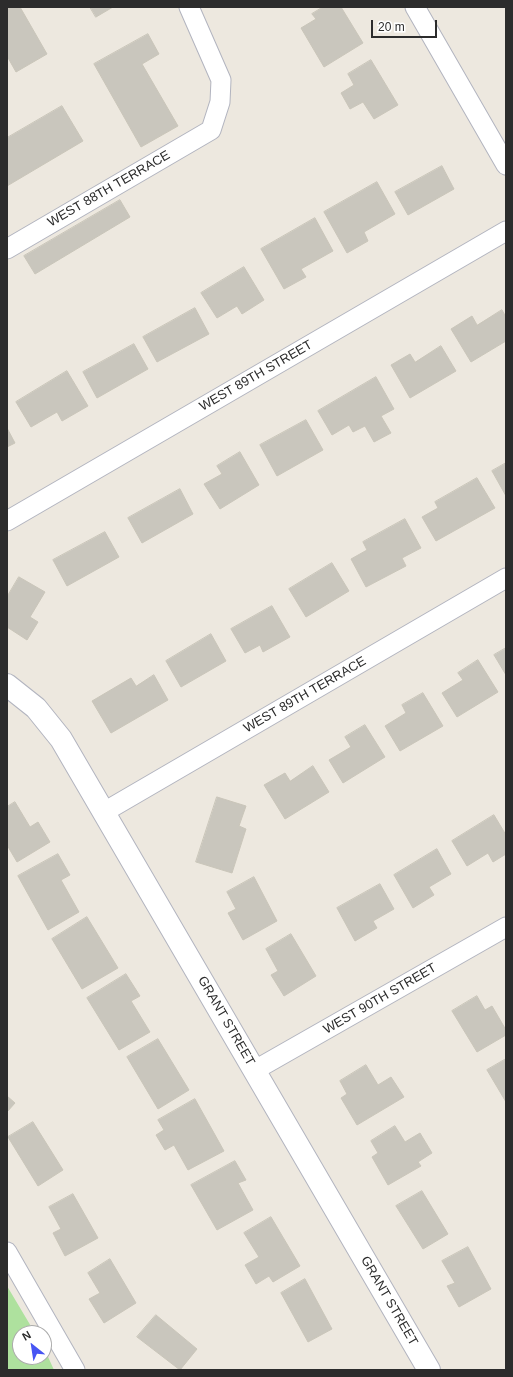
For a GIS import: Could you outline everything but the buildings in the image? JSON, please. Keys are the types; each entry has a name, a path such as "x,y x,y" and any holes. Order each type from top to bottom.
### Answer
{"street":[{"name":"WEST 88TH TERRACE","path":"7,248 211,130 220,102 221,80 188,7"},
{"path":"415,7 506,165"},
{"name":"WEST 89TH STREET","path":"7,521 506,231"},
{"name":"WEST 89TH TERRACE","path":"104,812 506,578"},
{"name":"GRANT STREET","path":"7,685 36,708 61,739 429,1370"},
{"name":"WEST 90TH STREET","path":"255,1070 506,927"},
{"path":"7,1252 75,1370"}],"green space":[{"path":"7,1286 30,1325 12,1325 12,1365 52,1365 54,1370 7,1370"}]}
